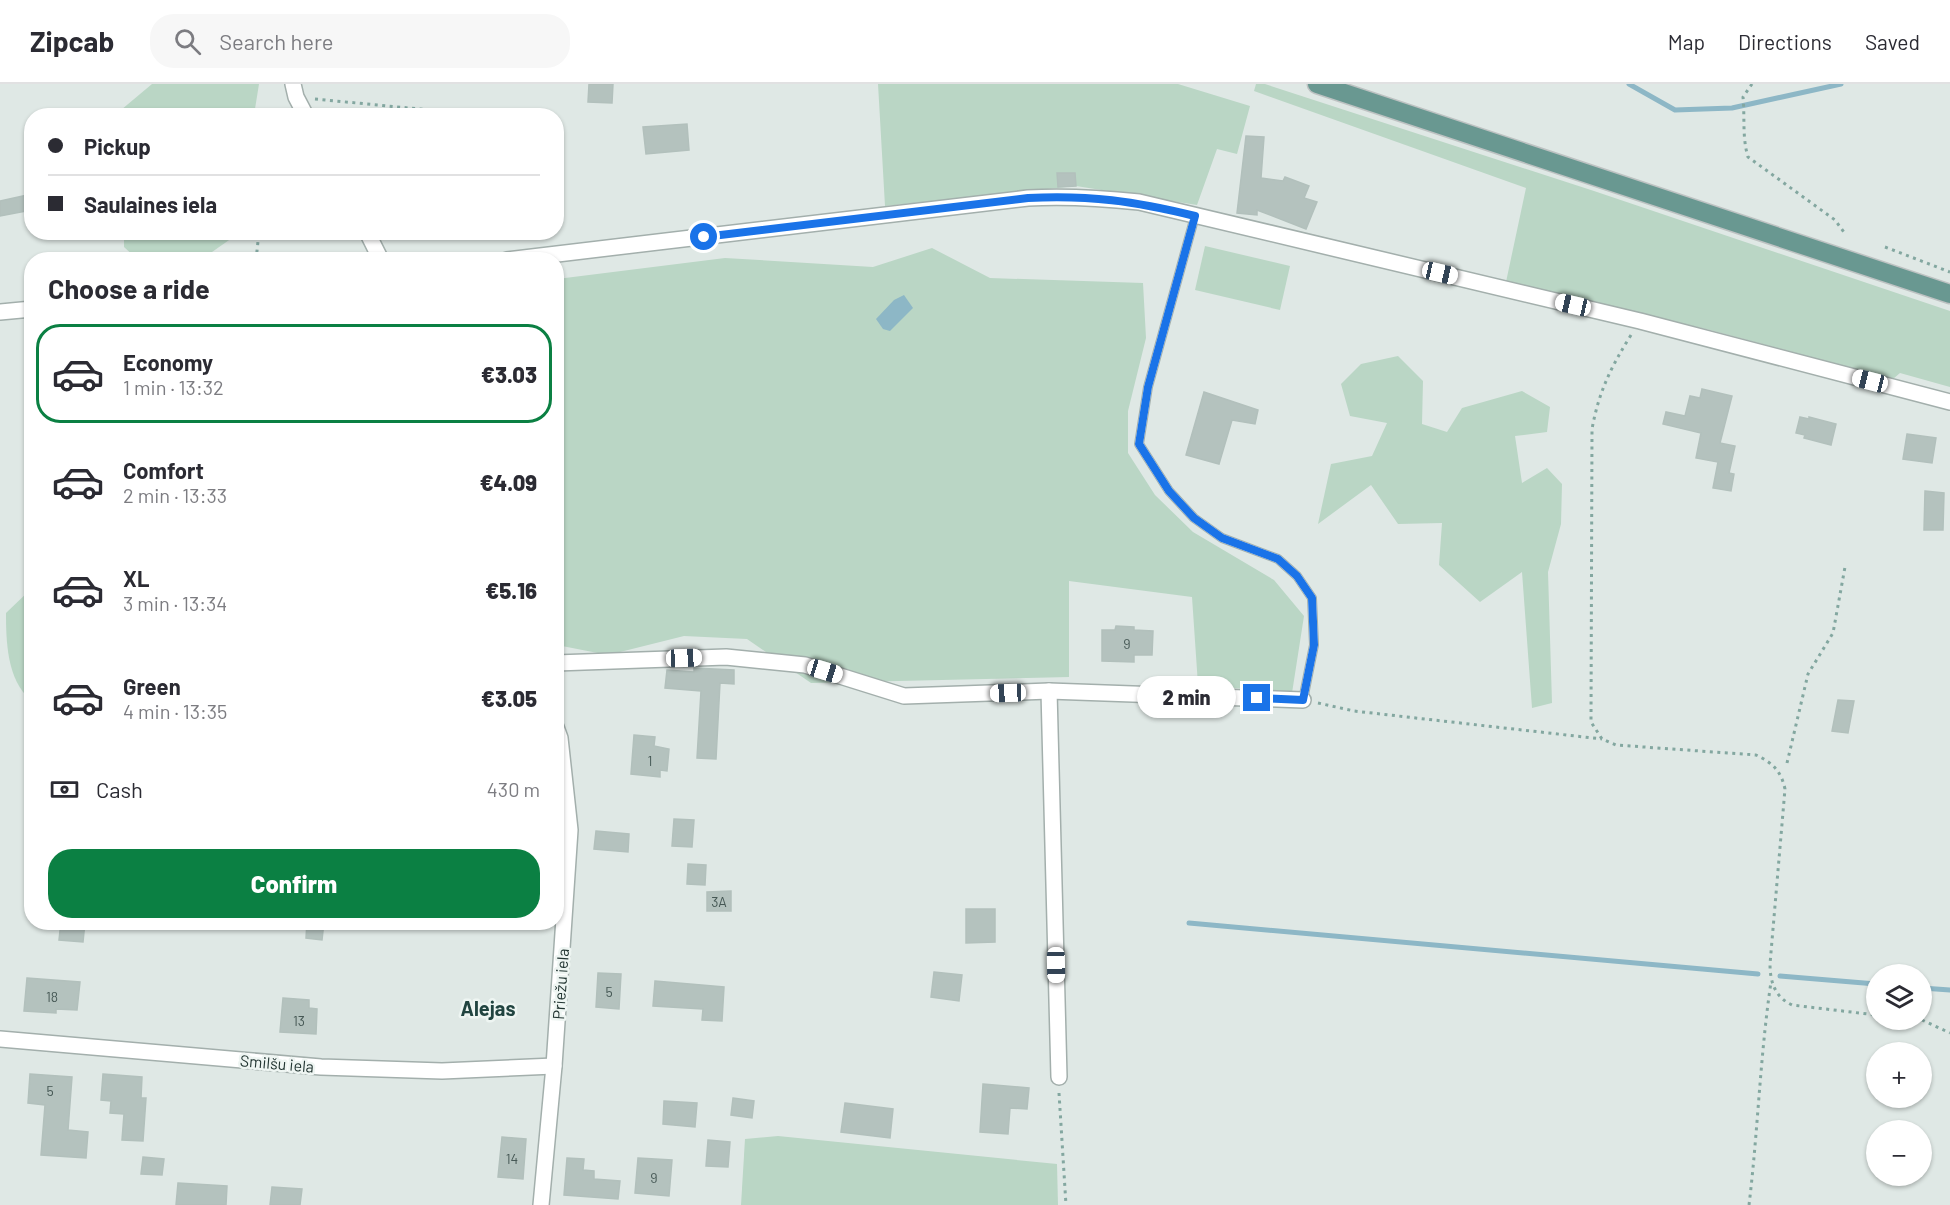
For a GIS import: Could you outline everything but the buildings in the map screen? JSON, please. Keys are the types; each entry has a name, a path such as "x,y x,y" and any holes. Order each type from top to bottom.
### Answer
{"main road":[{"path":"1317,84 1950,294"}],"street":[{"path":"295,91 302,108"},
{"path":"564,253 1028,198 1064,196 1139,202 1640,321 1950,402"},
{"path":"0,312 24,310"},
{"path":"564,663 726,657 805,665 904,696 1049,691 1303,700"},
{"path":"1049,691 1059,1077"},
{"name":"Priežu iela","path":"564,775 570,830 564,918"},
{"name":"Priežu iela","path":"541,1205 563,930"},
{"name":"Smilšu iela","path":"0,1039 321,1067 442,1071 554,1066"}],"lane":[{"path":"1195,216 1148,387 1139,444 1169,491 1194,518 1222,538 1278,559 1297,576 1312,598 1314,645 1303,700"}],"path":[{"path":"1752,84 1743,98 1745,117 1743,141 1748,157 1836,220 1846,235"},
{"path":"295,91 429,108"},
{"path":"1885,247 1950,272"},
{"path":"1602,739 1591,722 1592,429 1598,398 1612,364 1640,321"},
{"path":"1787,763 1808,674 1833,633 1845,567"},
{"path":"1303,700 1354,711 1602,739 1616,745 1756,755 1778,769 1785,789 1770,964 1771,980 1763,1036 1759,1112 1749,1205"},
{"path":"1771,980 1781,998 1792,1005 1866,1014"},
{"path":"1932,1025 1950,1034"},
{"path":"1059,1077 1066,1205"}],"green space":[{"path":"152,84 259,84 255,108 123,108"},
{"path":"878,84 1178,84 1250,106 1237,154 1217,149 1197,205 1076,186 885,206"},
{"path":"1256,84 1265,84 1594,191 1950,311 1950,387 1900,373 1893,379 1710,330 1506,282 1526,188 1254,91"},
{"path":"124,240 229,240 212,252 129,252 124,247"},
{"path":"1205,246 1290,266 1280,310 1195,290"},
{"path":"932,248 990,278 1143,283 1146,338 1128,411 1128,453 1155,495 1193,532 1274,580 1304,616 1292,693 1198,685 1192,597 1069,581 1069,677 811,683 747,639 684,636 608,655 564,646 564,278 725,258 873,267"},
{"path":"1398,356 1423,381 1422,424 1447,432 1462,408 1522,391 1550,407 1547,432 1515,436 1522,483 1547,468 1562,484 1561,524 1548,572 1552,703 1532,708 1522,572 1480,602 1439,565 1442,523 1398,524 1371,485 1318,524 1331,464 1372,456 1387,423 1350,416 1341,384 1361,364"},
{"path":"24,596 24,693 17,682 10,660 6,613"},
{"path":"778,1136 1057,1164 1058,1205 741,1205 745,1139"}],"water":[{"path":"904,295 913,308 890,331 883,329 876,319 894,300"}],"waterway":[{"path":"1629,84 1675,110 1732,108 1841,84"},
{"path":"1189,923 1758,974"},
{"path":"1780,976 1866,983"},
{"path":"1932,989 1950,990"}],"district":[{"name":"Alejas","path":"488,1008"}],"route":[{"path":"704,237 1028,198 1064,196 1139,202 1195,216 1148,387 1139,444 1169,491 1194,518 1222,538 1278,559 1297,576 1312,598 1314,645 1303,700 1257,698"}]}
